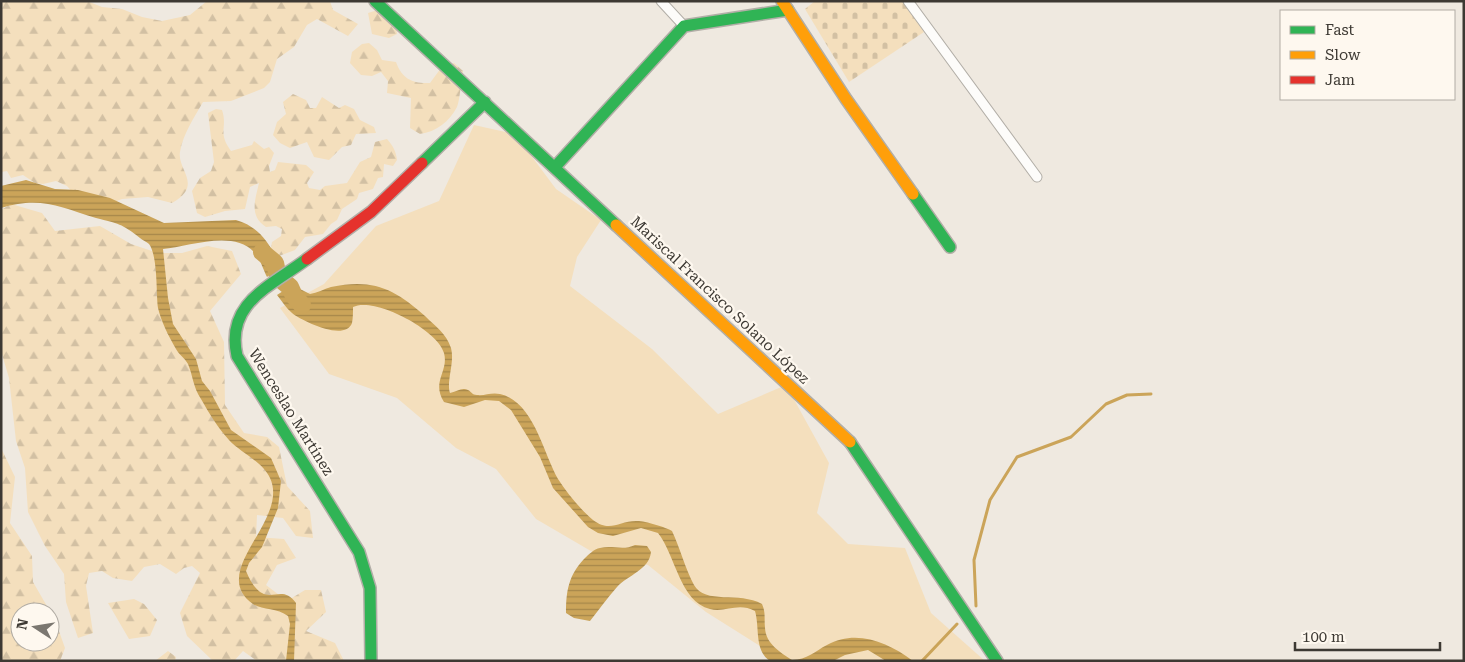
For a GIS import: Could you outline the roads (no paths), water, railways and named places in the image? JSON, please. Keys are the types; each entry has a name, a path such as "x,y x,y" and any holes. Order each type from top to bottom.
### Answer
{"main road":[{"name":"Mariscal Francisco Solano López","path":"375,1 849,441 997,661"},
{"path":"556,167 684,26 785,6 846,99 950,247"},
{"name":"Wenceslao Martínez","path":"371,661 370,588 360,552 237,356 233,339 236,320 246,304 259,293 371,212 485,102"}],"street":[{"path":"908,1 1037,178"},
{"path":"666,3 684,26"}],"waterway":[{"path":"262,252 275,263 278,277 290,287 294,296 302,305"},
{"path":"976,606 974,560 990,500 1017,457 1071,437 1106,404 1127,395 1151,394"},
{"path":"922,661 957,624"}]}
